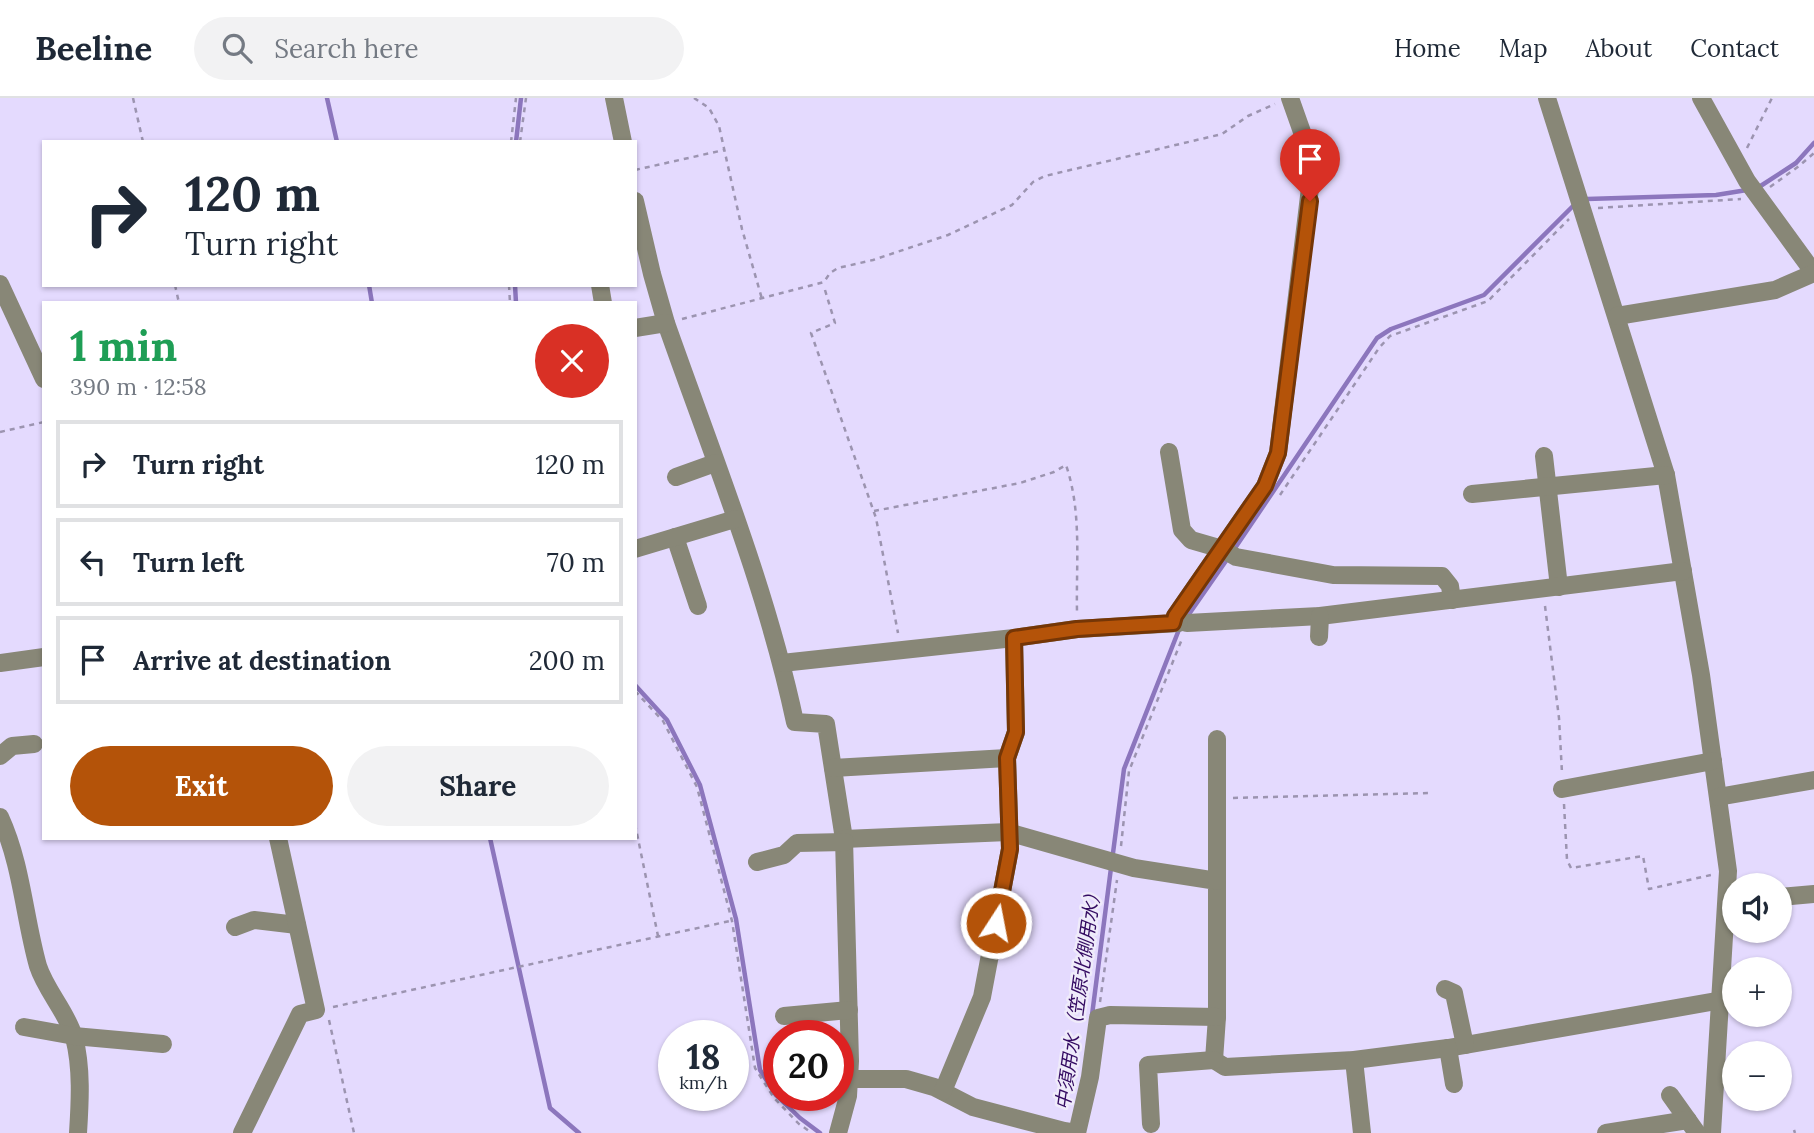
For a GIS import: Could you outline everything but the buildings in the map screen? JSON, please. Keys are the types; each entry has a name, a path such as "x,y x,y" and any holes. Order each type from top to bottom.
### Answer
{"street":[{"path":"614,98 622,140"},
{"path":"1547,98 1666,475 1701,675 1728,873"},
{"path":"1617,316 1775,290 1814,273 1738,166 1701,98"},
{"path":"1181,626 1175,616 1269,479 1278,453 1313,163 1284,100"},
{"path":"637,218 644,276 666,323 735,519 782,663 795,722 826,724 844,840 848,1020"},
{"path":"0,284 42,375"},
{"path":"637,328 666,323"},
{"path":"1169,452 1182,530 1191,540 1222,549 1236,557 1333,575 1442,576 1450,586 1452,600"},
{"path":"1544,456 1559,587"},
{"path":"676,477 715,463"},
{"path":"1472,494 1666,475"},
{"path":"637,548 735,519"},
{"path":"675,537 698,606"},
{"path":"782,663 1077,629 1181,626 1320,616 1684,571"},
{"path":"1319,637 1320,616"},
{"path":"943,1091 982,997 1010,849 1007,758 1016,732 1014,638"},
{"path":"0,663 42,657"},
{"path":"1214,1060 1217,1017 1217,739"},
{"path":"0,756 12,746 33,744"},
{"path":"833,768 1007,758"},
{"path":"1562,789 1713,761"},
{"path":"1718,797 1814,780"},
{"path":"0,817 15,853 39,968 74,1036 81,1094 78,1133"},
{"path":"757,862 784,855 797,843 1008,832 1134,868 1217,881"},
{"path":"242,1133 300,1014 321,1009 278,840"},
{"path":"1792,896 1814,894"},
{"path":"235,927 254,920 298,925"},
{"path":"1712,1133 1726,943"},
{"path":"1445,989 1454,993 1455,998 1454,1084"},
{"path":"1151,1124 1148,1065 1214,1060 1226,1067 1354,1059 1456,1046 1721,1000"},
{"path":"784,1016 849,1010"},
{"path":"854,1078 906,1079 943,1091 973,1107 1077,1133 1090,1077 1098,1018 1110,1015 1217,1017"},
{"path":"24,1027 74,1036 163,1044"},
{"path":"1354,1059 1362,1133"},
{"path":"1670,1095 1692,1126"},
{"path":"838,1133 845,1111"},
{"path":"1606,1133 1692,1126"}],"path":[{"path":"134,98 143,140"},
{"path":"511,140 516,98"},
{"path":"520,140 526,98"},
{"path":"694,98 709,108 715,117 762,299"},
{"path":"1738,166 1772,98"},
{"path":"666,323 824,282 830,273 838,268 873,260 948,234 1012,205 1033,182 1045,176 1222,134 1248,116 1284,100"},
{"path":"637,170 724,150"},
{"path":"1763,191 1789,175 1814,153"},
{"path":"1595,208 1720,201 1749,196"},
{"path":"1278,498 1379,348 1390,336 1488,301 1574,216"},
{"path":"825,290 835,323 811,334 873,512 901,650"},
{"path":"0,432 42,422"},
{"path":"873,512 1020,483 1054,472 1066,465 1076,508 1078,537 1077,629"},
{"path":"1121,853 1129,771 1181,626"},
{"path":"637,693 663,721 697,787 732,921 755,1068 774,1098 799,1124 812,1133"},
{"path":"1215,798 1429,793"},
{"path":"637,834 658,936"},
{"path":"1098,1018 1117,878"},
{"path":"354,1133 321,1009 732,921"}],"waterway":[{"path":"327,98 337,140"},
{"path":"516,140 521,98"},
{"name":"中須用水（笠原北側用水）","path":"1759,187 1796,163 1814,143"},
{"name":"中須用水（笠原北側用水）","path":"1587,199 1716,195 1747,190"},
{"name":"中須用水（笠原北側用水）","path":"1233,551 1377,338 1391,329 1484,295 1573,206"},
{"path":"369,287 372,301"},
{"path":"515,287 516,301"},
{"name":"中須用水（笠原北側用水）","path":"1187,617 1228,558"},
{"name":"中須用水（笠原北側用水）","path":"1113,853 1124,769 1180,627"},
{"path":"637,687 667,720 700,785 736,919 760,1070 776,1095 820,1133"},
{"path":"490,840 550,1108 579,1133"},
{"name":"中須用水（笠原北側用水）","path":"1092,1015 1111,868"}],"route":[{"path":"996,923 1010,849 1007,758 1016,732 1014,638 1077,629 1173,623 1175,616 1265,486 1278,453 1310,201"}]}
